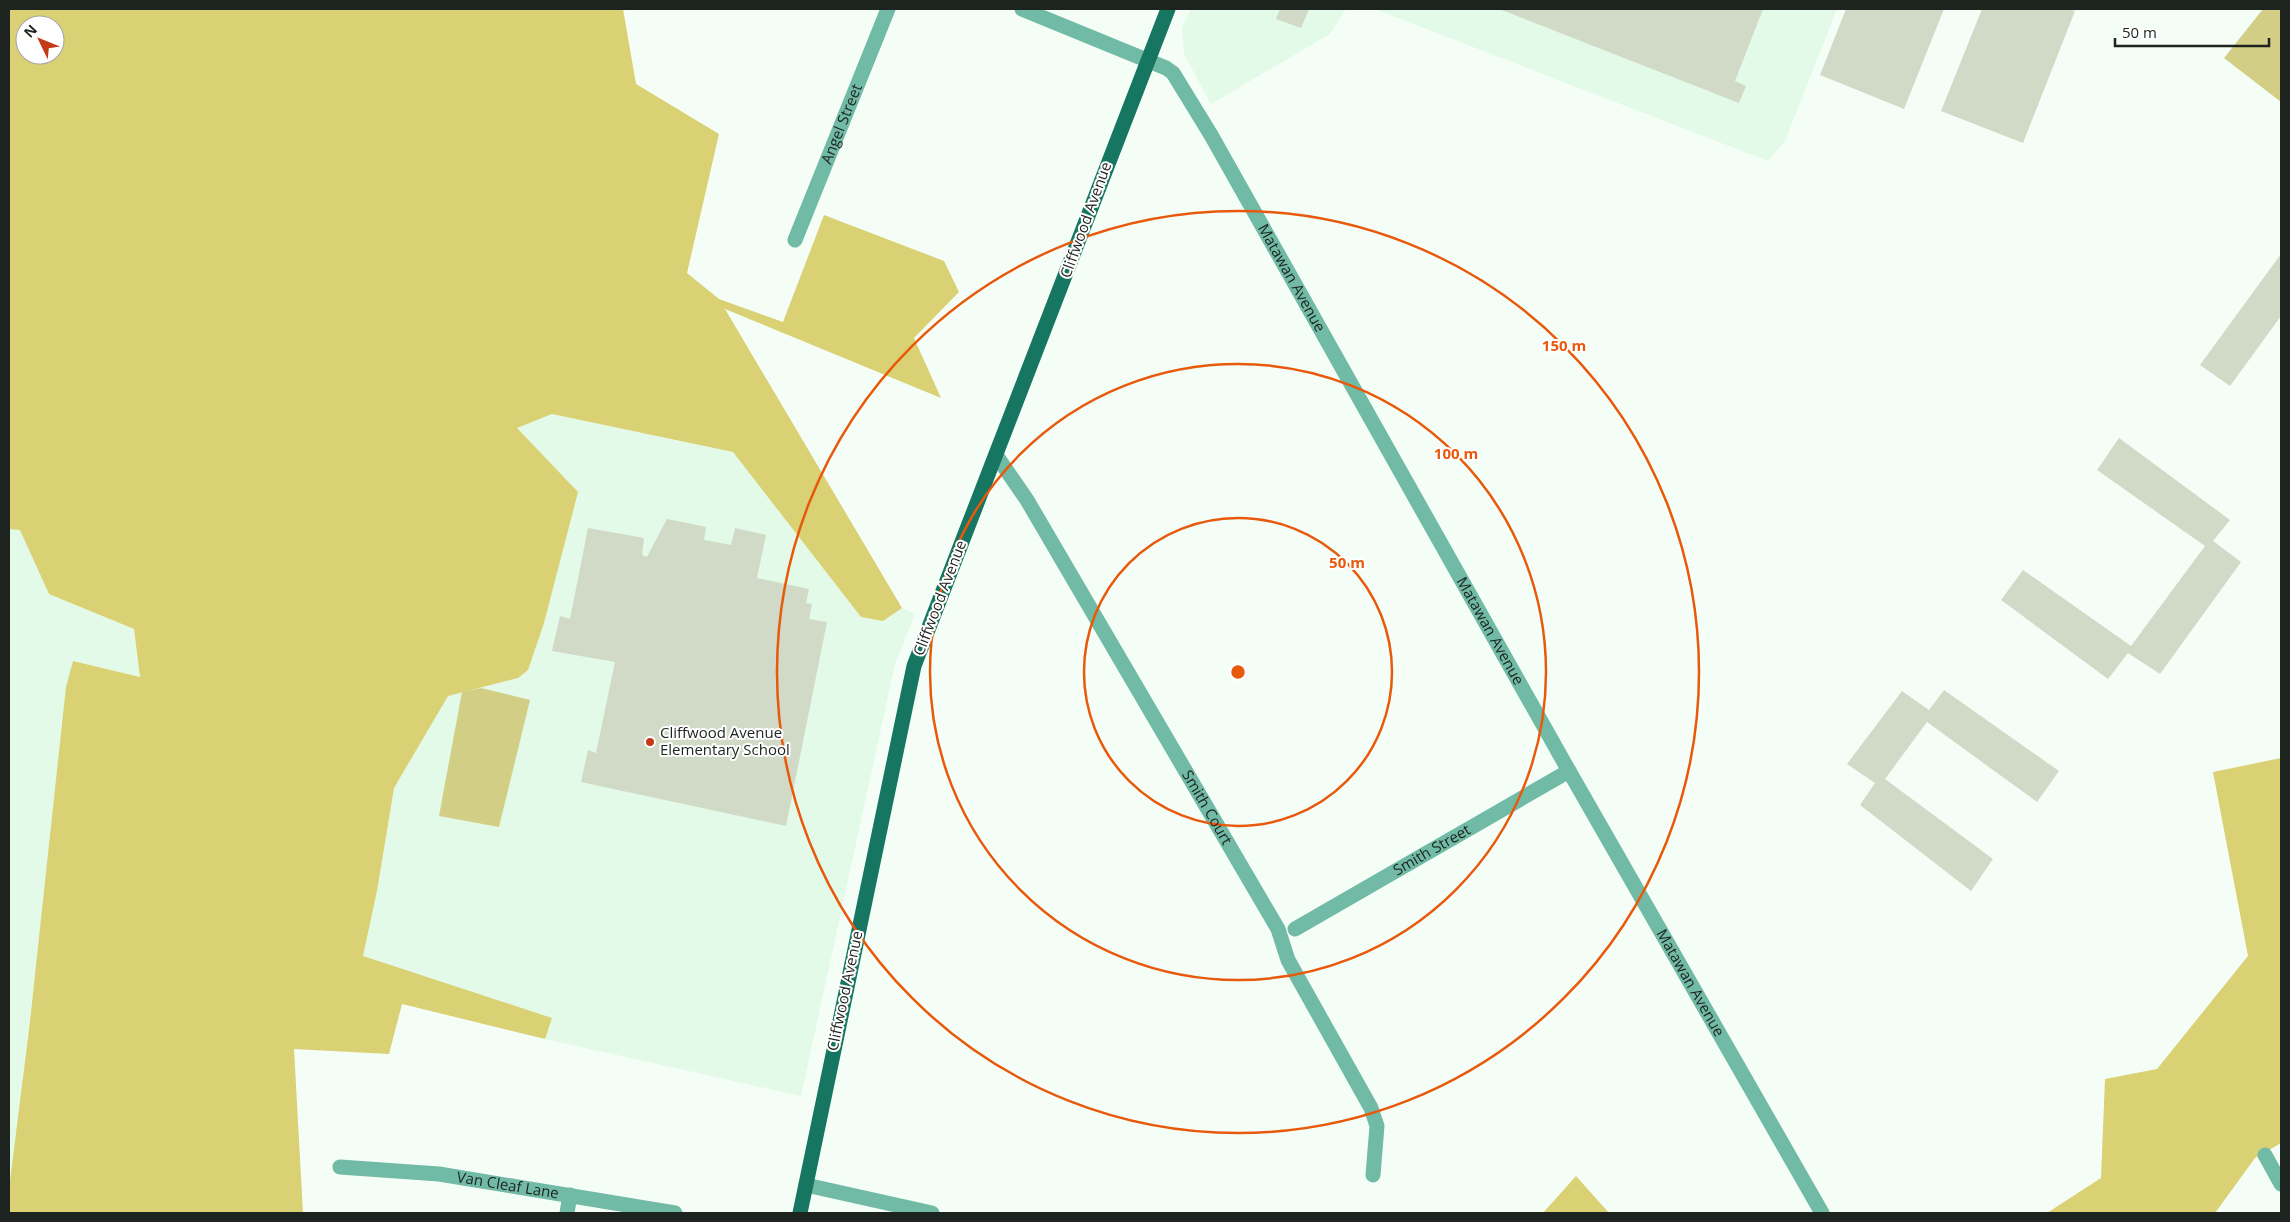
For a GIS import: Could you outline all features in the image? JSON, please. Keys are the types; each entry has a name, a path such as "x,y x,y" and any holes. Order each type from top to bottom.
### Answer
{"main road":[{"name":"Cliffwood Avenue","path":"800,1213 914,666 1168,9"}],"street":[{"name":"Angel Street","path":"794,240 888,9"},
{"name":"Matawan Avenue","path":"1022,9 1148,60 1173,73 1211,135 1569,771 1822,1213"},
{"name":"Smith Court","path":"996,455 1027,500 1278,929 1288,960 1371,1108 1377,1126 1373,1175"},
{"name":"Smith Street","path":"1295,929 1569,771"},
{"path":"2265,1155 2281,1184"},
{"name":"Van Cleaf Lane","path":"340,1167 439,1174 675,1213"},
{"path":"806,1185 932,1213"},
{"path":"567,1213 570,1195"}],"shaded area":[{"path":"9,9 623,9 636,84 719,134 687,273 719,299 783,322 824,215 944,261 959,292 914,338 941,398 725,309 902,608 883,621 861,617 733,452 552,414 517,428 578,492 544,623 528,670 518,678 448,696 394,788 377,891 363,956 552,1018 545,1039 402,1004 389,1054 294,1049 303,1213 9,1213 9,1189 30,1021 66,687 73,661 140,677 134,629 49,594 20,530 9,529"},
{"path":"1191,9 1346,9 1330,34 1211,104 1184,54 1182,28"},
{"path":"1375,9 1837,9 1785,141 1768,161"},
{"path":"2263,9 2281,9 2281,102 2224,58"},
{"name":"Cliffwood Avenue Elementary School","path":"552,414 733,452 861,617 883,621 902,608 915,614 895,664 801,1096 545,1039 552,1018 363,957 377,891 394,788 448,696 518,678 528,670 544,623 577,492 517,428"},
{"path":"9,529 20,529 49,594 134,629 140,677 73,661 9,1189"},
{"path":"481,688 530,700 499,827 439,816 462,692"},
{"path":"2281,758 2281,1143 2255,1158 2215,1213 2047,1213 2101,1178 2105,1079 2157,1069 2248,956 2213,772"},
{"path":"1576,1176 1609,1213 1543,1213"}],"building":[{"path":"1280,9 1309,9 1301,28 1276,19"},
{"path":"1499,9 1763,9 1735,81 1746,86 1739,103"},
{"path":"1846,9 1944,9 1904,109 1820,75"},
{"path":"1982,9 2069,9 2075,11 2023,143 1941,111"},
{"path":"2281,254 2281,316 2230,386 2200,365"},
{"path":"2119,438 2230,520 2213,541 2241,562 2160,674 2128,653 2108,679 2001,600 2023,570 2131,646 2205,546 2097,470"},
{"path":"667,519 706,527 704,540 731,545 735,528 766,535 757,578 809,589 806,603 812,604 809,619 827,622 786,826 581,782 588,750 596,753 615,662 552,651 560,616 570,619 588,528 644,538 642,555 647,557"},
{"path":"1944,690 2059,771 2037,802 1927,722 1885,779 1993,859 1971,891 1860,805 1875,783 1847,764 1902,691 1929,710"}],"place":[{"name":"Cliffwood Avenue Elementary School","path":"650,742"}]}
